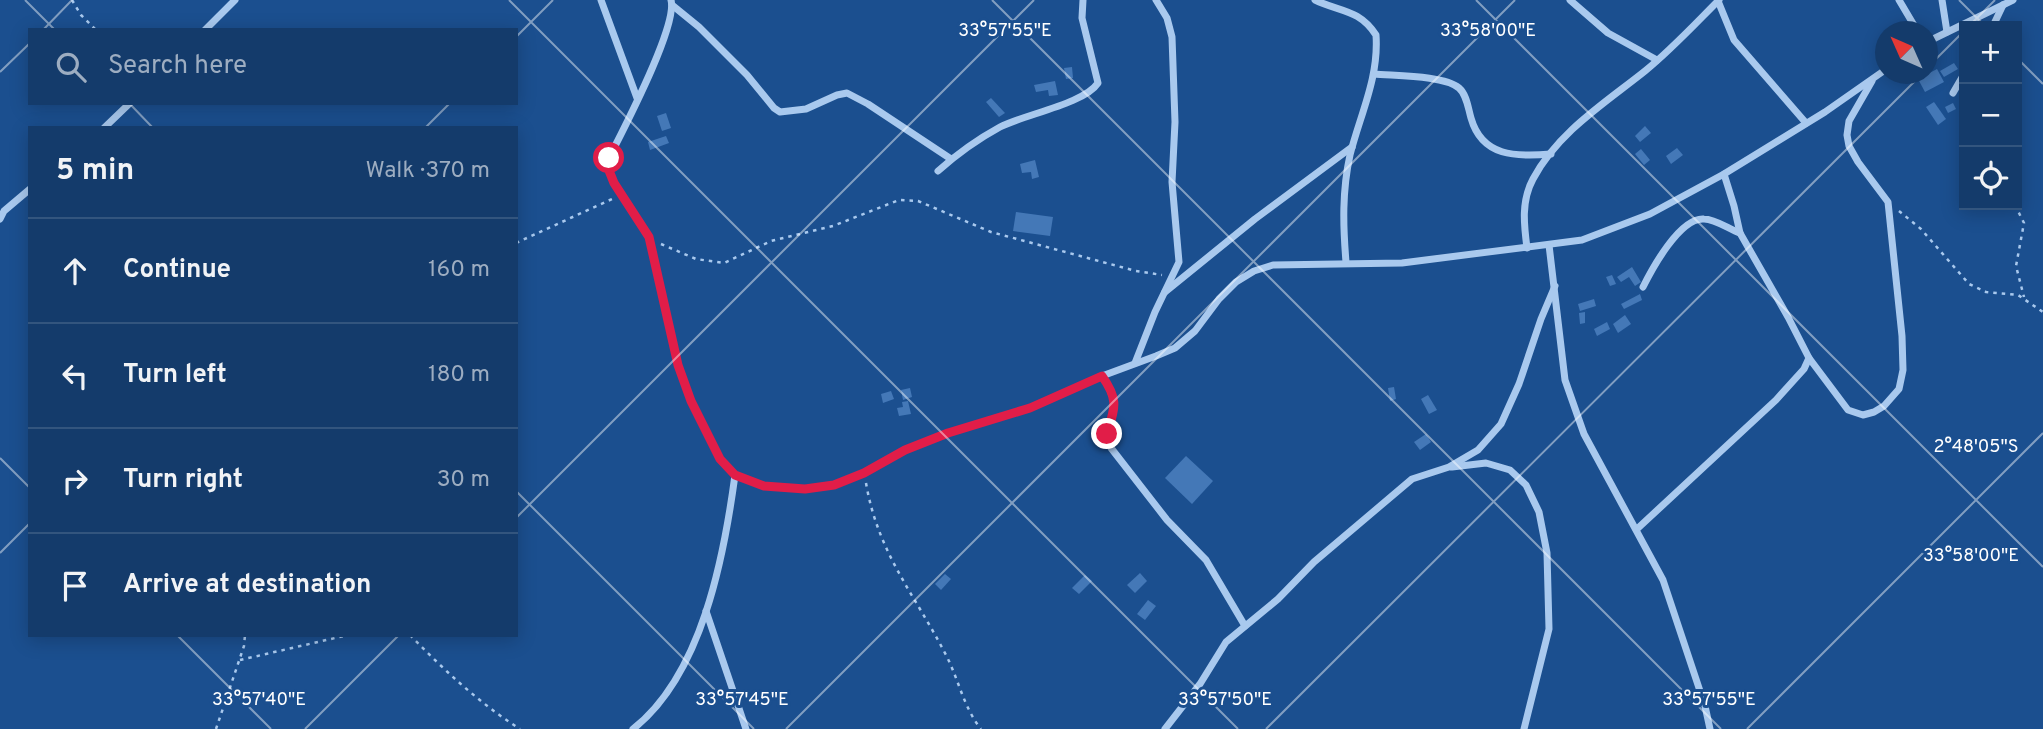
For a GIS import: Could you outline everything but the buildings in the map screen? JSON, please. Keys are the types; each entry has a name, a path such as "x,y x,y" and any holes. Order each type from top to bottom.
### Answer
{"street":[{"path":"207,28 235,0"},
{"path":"601,0 638,99"},
{"path":"938,171 951,159 1002,126 1081,97 1094,88 1098,83 1082,18 1083,0"},
{"path":"1135,363 1179,262 1172,182 1175,122 1172,37 1167,18 1156,0"},
{"path":"1315,0 1329,7 1350,11 1374,32 1376,41 1374,74 1353,147 1342,215 1346,262"},
{"path":"1570,0 1608,33 1657,60"},
{"path":"1706,0 1717,2"},
{"path":"1899,0 1911,21"},
{"path":"1942,0 1947,32"},
{"path":"1938,36 2013,0"},
{"path":"1527,248 1523,212 1532,181 1551,154 1582,120 1657,60 1717,2"},
{"path":"1717,2 1734,40 1806,123"},
{"path":"671,3 666,32 638,99 609,158 608,168 621,195 649,237 672,340 691,401 720,459 735,475 764,486 805,489 834,485 864,473 905,450 948,433 1030,408 1175,348 1195,331 1219,299 1236,282 1254,271 1273,265 1402,263 1527,248 1582,240 1627,223 1650,214 1724,174 1875,78"},
{"path":"671,3 699,27 780,112 806,109 847,93 869,104 951,159"},
{"path":"1995,21 2003,5"},
{"path":"1374,74 1451,83 1464,95 1475,130 1491,148 1532,156 1551,154"},
{"path":"1724,174 1740,233 1809,358 1848,410 1863,415 1874,412 1899,389 1903,370 1888,202 1858,162 1849,146 1847,135 1849,121 1875,78"},
{"path":"1953,93 1959,83"},
{"path":"106,126 128,105"},
{"path":"1164,294 1255,219 1353,147"},
{"path":"0,219 4,211 28,191"},
{"path":"1643,287 1664,248 1693,222 1705,219 1740,233"},
{"path":"1549,245 1565,380 1584,434 1662,580 1701,694 1710,729"},
{"path":"1449,467 1478,450 1500,424 1519,384 1555,286"},
{"path":"1637,529 1776,400 1804,369 1809,358"},
{"path":"1102,376 1115,398 1115,412 1107,434 1111,448 1167,520 1206,560 1244,626"},
{"path":"1165,729 1200,684 1226,642 1278,599 1314,562 1412,479 1449,467 1486,463 1510,470 1526,485 1539,512 1546,554 1549,629 1524,729"},
{"path":"633,729 661,702 676,679 706,610 726,540 735,475"},
{"path":"706,610 746,729"}],"path":[{"path":"72,0 81,15 94,28"},
{"path":"518,242 621,195"},
{"path":"649,237 687,256 712,263 724,263 771,241 833,226 899,200 918,201 991,232 1136,271 1172,276"},
{"path":"1888,202 1921,229 1969,284 1986,292 2024,297 2043,312"},
{"path":"2018,210 2024,223 2016,266 2024,297"},
{"path":"864,473 878,531 891,563 939,641 974,720 981,729"},
{"path":"216,729 240,660 245,637"},
{"path":"240,660 339,637"},
{"path":"412,637 456,681 520,729"}],"route":[{"path":"609,158 608,168 614,183 649,237 678,365 691,401 720,459 735,475 764,486 805,489 834,485 864,473 905,450 948,433 1030,408 1102,376 1115,398 1115,412 1107,434"}]}
